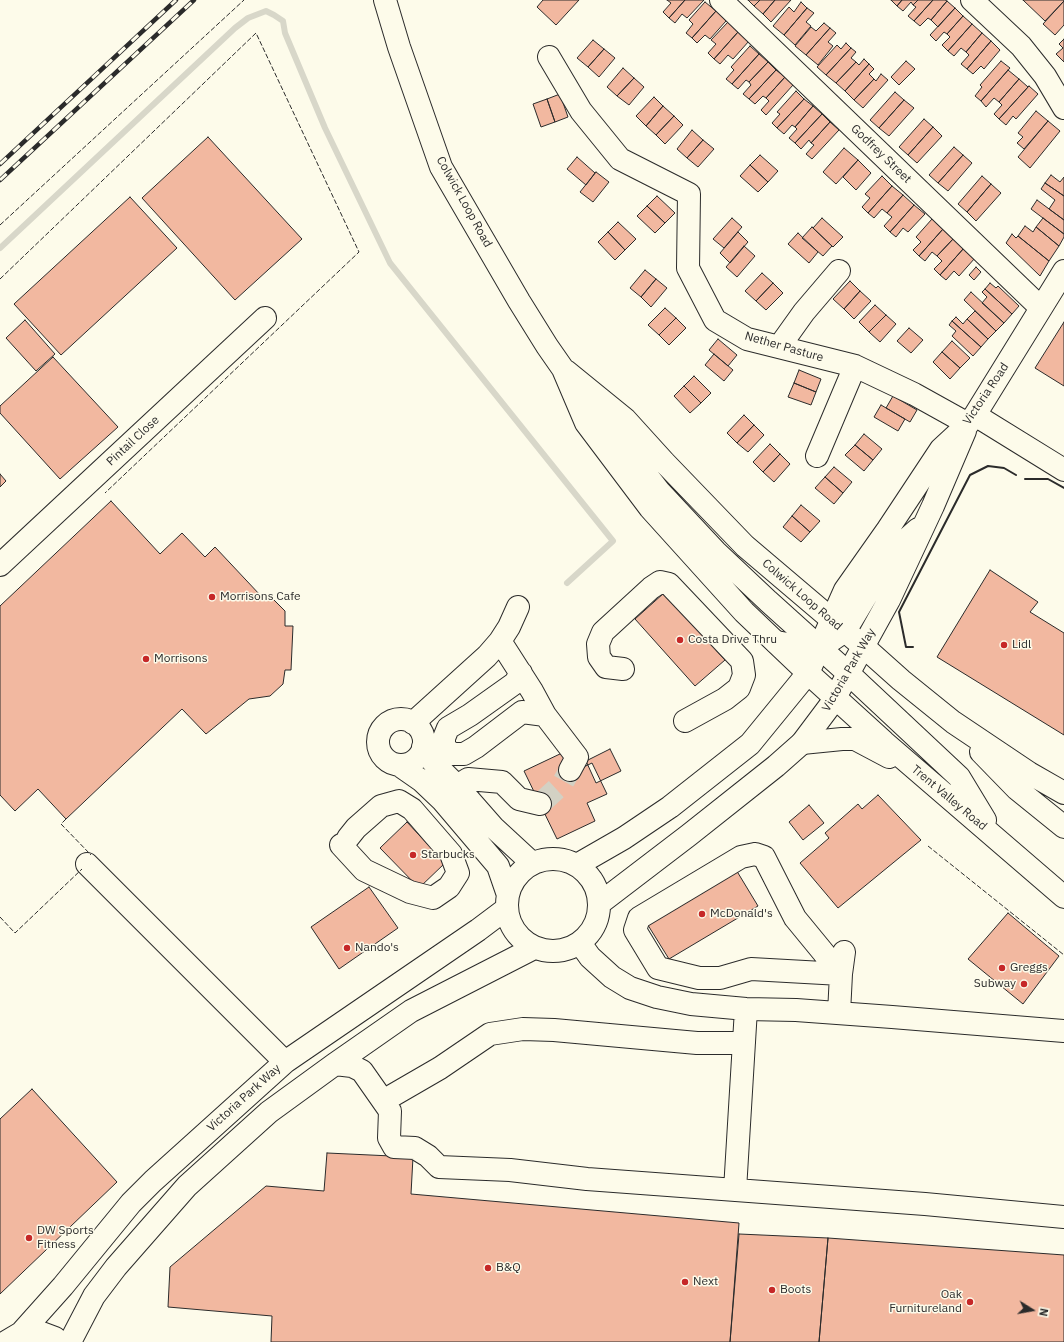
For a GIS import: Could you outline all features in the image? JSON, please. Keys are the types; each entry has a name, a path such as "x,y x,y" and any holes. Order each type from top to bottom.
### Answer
{"street":[{"name":"Colwick Loop Road","path":"385,0 399,47 441,167 519,301 563,369 586,423 650,508 744,612 836,698"},
{"name":"Godfrey Street","path":"721,0 1041,308"},
{"path":"972,0 1021,46 1045,76 1064,108"},
{"name":"Nether Pasture","path":"549,57 581,112 620,159 689,194 688,268 715,320 747,339 855,366 971,420 1064,470"},
{"path":"779,347 804,312 839,271"},
{"name":"Victoria Road","path":"838,626 845,590 888,529 941,449 971,420 1064,271"},
{"name":"Pintail Close","path":"0,565 266,318"},
{"path":"817,456 855,366"},
{"name":"Colwick Loop Road","path":"563,369 625,420 745,546 901,680 953,722 1028,772 1064,793"},
{"path":"563,369 659,491 716,552 959,777 996,838"},
{"name":"Victoria Park Way","path":"600,903 689,835 776,766 802,743 836,698 889,600 971,420"},
{"path":"577,865 624,838 670,807 750,744 808,673 819,649 838,626 893,551 925,522"},
{"path":"623,669 606,667 599,657 598,644 603,632 651,588 660,582 669,584 742,661 744,676 739,688 725,699 685,721"},
{"path":"413,723 487,656 500,641 509,627 518,607"},
{"path":"500,641 532,691 545,715 577,756 570,770"},
{"path":"776,642 819,649"},
{"path":"521,673 515,683 470,715 448,728 444,738 444,748 453,754 464,754 476,747 522,712 545,715"},
{"name":"Trent Valley Road","path":"836,698 884,742 1064,897"},
{"path":"399,765 414,761 420,755 424,740 421,731 413,723 400,719 392,721 385,726 379,735 378,743 380,751 384,758 391,763 399,765 422,781 442,800 498,866 511,925 520,939 534,948 547,952 561,951 570,948 585,940 594,929 600,903 593,881 577,865 561,859 544,859 532,863 516,876 507,902"},
{"path":"953,722 1017,789 1064,827"},
{"path":"802,743 842,739 855,740 920,773"},
{"path":"423,747 433,762 457,786 493,827 532,863"},
{"path":"457,786 468,779 502,782 519,799 540,804"},
{"path":"399,800 412,809 451,854 458,873 449,888 433,898 410,892 364,870 345,842 356,828 381,806 399,800"},
{"path":"755,854 764,857 795,918 841,974 751,969 720,978 699,978 658,968 635,930 639,918 741,858 755,854"},
{"path":"87,864 285,1062"},
{"name":"Victoria Park Way","path":"10,1336 63,1286 131,1203 153,1181 285,1062 478,930 507,902"},
{"path":"580,943 590,957 612,977 630,988 657,997 691,1004 746,1009 839,1013 1064,1032"},
{"path":"70,1342 94,1296 116,1267 187,1186 269,1112 411,1011 534,948"},
{"path":"839,1013 844,952"},
{"path":"735,1190 746,1009"},
{"path":"383,1101 440,1068 490,1034 524,1029 554,1030 697,1043 744,1043"},
{"path":"335,1064 352,1066 362,1071 390,1111 389,1138 394,1147 415,1148 428,1156 439,1167 510,1170 587,1178 1064,1216"},
{"path":"10,1336 39,1332 55,1338 59,1342"}],"building":[{"path":"543,0 579,0 556,25 537,7"},
{"path":"667,0 685,0 669,18 663,12 671,3"},
{"path":"685,0 704,0 687,18 682,14 675,23 669,18"},
{"path":"748,0 760,0 754,6"},
{"path":"760,0 775,0 763,14 754,6"},
{"path":"775,0 791,0 771,22 763,14"},
{"path":"891,0 902,0 897,6"},
{"path":"902,0 918,0 913,5 911,2 903,11 897,6"},
{"path":"918,0 933,0 914,21 908,16 916,7 913,5"},
{"path":"933,0 947,1 931,20 928,18 920,26 914,21"},
{"path":"1023,0 1064,0 1064,1 1045,21"},
{"path":"947,1 955,8 938,27 931,20"},
{"path":"1064,1 1064,25 1055,35 1043,24"},
{"path":"705,2 716,11 692,38 686,33 693,24 689,20"},
{"path":"801,2 807,8 784,35 773,26 789,7 794,12"},
{"path":"807,8 814,13 806,22 811,26 795,45 784,35"},
{"path":"955,8 963,16 947,34 944,32 936,41 930,35"},
{"path":"716,11 726,21 710,39 705,35 697,43 692,38"},
{"path":"963,16 972,24 948,51 942,45 950,37 947,34"},
{"path":"728,22 738,32 714,59 708,53 716,44 711,40"},
{"path":"824,23 830,28 806,55 795,46 811,27 816,31"},
{"path":"972,24 982,33 966,52 961,48 954,56 948,51"},
{"path":"830,28 836,33 828,42 833,46 818,65 806,55"},
{"path":"738,32 749,41 733,59 728,55 720,64 714,59"},
{"path":"982,33 991,41 967,69 961,64 969,55 966,52"},
{"path":"1064,39 1064,62 1056,54 1063,48 1059,44"},
{"path":"593,40 604,49 588,67 577,58"},
{"path":"991,41 1000,50 984,69 981,66 973,74 967,69"},
{"path":"846,43 851,48 826,75 817,67 837,45 841,49"},
{"path":"750,46 759,54 732,84 726,79 734,70 731,67"},
{"path":"851,48 856,52 851,58 856,62 836,83 826,75"},
{"path":"604,49 615,58 599,77 588,67"},
{"path":"759,54 768,62 749,82 746,80 738,89 732,84"},
{"path":"864,59 869,64 845,91 836,83 856,62 859,65"},
{"path":"906,61 915,69 899,85 891,77"},
{"path":"1001,61 1010,68 981,101 975,96 982,87 980,85"},
{"path":"768,62 776,70 749,99 743,94 751,85 749,82"},
{"path":"869,64 874,69 869,74 874,79 854,100 845,91"},
{"path":"623,68 634,78 617,96 607,87"},
{"path":"776,70 785,77 766,98 763,96 755,104 749,99"},
{"path":"1008,70 1019,79 999,102 994,98 986,107 981,101"},
{"path":"881,74 888,80 863,108 854,100 874,79 876,81"},
{"path":"785,77 793,85 766,115 761,110 769,101 766,98"},
{"path":"634,78 644,87 629,105 617,96"},
{"path":"1019,79 1028,87 999,119 994,114 1002,105 999,102"},
{"path":"1029,86 1038,94 1016,119 1013,116 1006,125 999,119"},
{"path":"796,91 804,99 777,128 772,123 780,114 777,112"},
{"path":"895,92 904,100 879,128 870,120"},
{"path":"560,94 568,117 555,122 547,99"},
{"path":"654,97 663,106 646,126 636,116"},
{"path":"547,99 555,122 541,127 533,104"},
{"path":"804,99 813,106 795,127 792,125 784,134 777,128"},
{"path":"904,100 914,108 889,136 879,128"},
{"path":"663,106 674,116 656,135 646,126"},
{"path":"813,106 822,114 795,143 789,138 797,129 795,127"},
{"path":"1036,111 1048,121 1024,149 1017,143 1023,137 1018,133"},
{"path":"822,114 830,122 811,143 809,140 801,149 795,143"},
{"path":"674,116 683,125 665,144 656,135"},
{"path":"924,119 933,127 908,155 899,147"},
{"path":"1048,121 1060,131 1030,168 1018,157"},
{"path":"830,122 839,130 812,159 806,154 814,145 811,143"},
{"path":"933,127 942,136 917,163 908,155"},
{"path":"692,130 703,140 687,158 677,149"},
{"path":"208,137 302,239 235,300 142,198"},
{"path":"703,140 714,149 698,167 687,158"},
{"path":"954,147 963,155 938,183 929,175"},
{"path":"844,148 858,160 836,184 823,172"},
{"path":"760,155 778,171 768,182 750,165"},
{"path":"963,155 972,163 948,191 938,183"},
{"path":"577,157 595,173 586,185 567,169"},
{"path":"858,160 871,173 856,190 843,177"},
{"path":"750,165 768,182 758,192 740,176"},
{"path":"596,172 609,182 593,202 580,192"},
{"path":"1051,175 1060,182 1064,177 1064,196 1045,183"},
{"path":"882,176 892,186 868,213 862,207 870,198 865,194"},
{"path":"982,176 991,184 967,212 958,204"},
{"path":"1045,183 1064,196 1064,220 1049,209 1055,200 1041,189"},
{"path":"991,184 1001,193 976,221 967,212"},
{"path":"892,186 903,195 887,213 882,209 874,218 868,213"},
{"path":"903,195 914,205 890,232 884,226 892,217 887,213"},
{"path":"657,196 675,213 665,223 647,206"},
{"path":"130,197 177,248 61,355 14,304"},
{"path":"1037,200 1064,220 1064,234 1031,209"},
{"path":"914,205 925,214 908,232 903,228 896,237 890,232"},
{"path":"647,206 665,223 655,233 637,216"},
{"path":"732,218 742,227 724,248 713,239"},
{"path":"822,218 843,237 833,247 813,228"},
{"path":"1043,218 1064,234 1059,246 1036,227"},
{"path":"932,219 943,229 919,256 913,250 921,242 916,237"},
{"path":"618,222 636,239 625,250 608,232"},
{"path":"1025,226 1033,232 1036,227 1059,246 1049,261 1018,236"},
{"path":"812,227 832,246 823,256 802,238"},
{"path":"943,229 954,238 937,256 932,252 925,261 919,256"},
{"path":"608,232 625,250 615,260 598,242"},
{"path":"738,232 748,242 730,263 720,253"},
{"path":"798,233 818,252 809,263 788,244"},
{"path":"1012,234 1016,238 1018,236 1049,261 1040,276 1006,243"},
{"path":"954,238 964,248 940,275 934,269 942,261 937,256"},
{"path":"744,246 755,256 737,277 726,267"},
{"path":"964,248 975,258 959,276 954,271 946,280 940,275"},
{"path":"976,267 981,272 974,280 969,275"},
{"path":"645,270 656,279 641,297 630,288"},
{"path":"762,273 773,283 756,301 745,291"},
{"path":"656,279 667,288 651,307 641,297"},
{"path":"850,281 860,291 844,309 833,299"},
{"path":"773,283 783,293 766,310 756,301"},
{"path":"990,283 996,288 998,286 1019,306 1012,314 985,289"},
{"path":"985,289 1012,314 1004,323 982,303 987,297 982,292"},
{"path":"860,291 871,301 854,319 844,309"},
{"path":"971,292 1004,323 996,331 964,300"},
{"path":"875,305 886,315 869,332 859,322"},
{"path":"665,308 676,318 659,335 648,325"},
{"path":"975,311 996,331 988,339 967,319"},
{"path":"886,315 896,324 880,342 869,332"},
{"path":"956,317 963,324 967,319 988,339 981,347 952,321"},
{"path":"676,318 686,328 669,345 659,335"},
{"path":"25,320 55,354 36,371 6,338"},
{"path":"952,321 981,347 973,356 952,336 956,331 949,325"},
{"path":"1064,322 1064,386 1035,368"},
{"path":"909,328 923,340 911,353 897,341"},
{"path":"718,339 737,355 728,366 709,350"},
{"path":"952,341 970,358 960,368 942,352"},
{"path":"942,352 960,368 950,379 933,362"},
{"path":"714,354 733,370 724,381 705,365"},
{"path":"53,357 118,427 60,479 0,413 0,406"},
{"path":"799,370 821,379 816,392 794,383"},
{"path":"694,376 711,393 701,403 684,386"},
{"path":"794,383 816,392 811,405 788,397"},
{"path":"684,386 701,403 690,413 674,396"},
{"path":"893,396 917,410 910,422 886,408"},
{"path":"881,405 905,419 898,431 874,417"},
{"path":"744,415 754,425 737,443 727,433"},
{"path":"754,425 764,435 748,452 737,443"},
{"path":"864,434 882,449 873,460 855,445"},
{"path":"770,444 780,454 763,472 753,462"},
{"path":"855,445 873,460 864,471 845,455"},
{"path":"780,454 790,464 774,482 763,472"},
{"path":"834,467 852,482 843,493 825,477"},
{"path":"0,474 6,481 0,487"},
{"path":"825,477 843,493 834,504 815,488"},
{"name":"Morrisons","path":"111,501 160,554 182,533 205,557 215,547 261,596 271,597 285,611 285,626 293,626 291,670 285,670 283,684 270,696 249,699 206,734 182,709 66,819 38,789 15,811 0,795 0,606"},
{"path":"801,505 820,521 810,532 792,516"},
{"path":"792,516 810,532 801,542 783,527"},
{"name":"Lidl","path":"990,570 1038,602 1030,612 1064,633 1064,735 937,657"},
{"name":"Costa Drive Thru","path":"664,593 725,660 695,686 635,619"},
{"path":"610,749 621,771 596,783 586,761"},
{"path":"562,753 571,773 592,763 607,794 587,803 595,821 557,839 524,771"},
{"path":"878,795 921,840 838,908 800,863 829,838 825,833 858,804 862,809"},
{"path":"809,805 824,823 803,840 789,822"},
{"name":"Starbucks","path":"407,822 445,863 419,888 380,848"},
{"name":"McDonald's","path":"735,868 758,906 669,959 646,922"},
{"name":"Nando's","path":"369,887 398,928 339,969 311,927"},
{"path":"1008,913 1059,956 1023,1004 968,959"},
{"name":"DW Sports Fitness","path":"32,1089 117,1182 0,1294 0,1119"},
{"path":"327,1153 413,1157 411,1194 739,1223 730,1342 271,1342 272,1316 168,1307 170,1267 266,1186 324,1191"},
{"path":"739,1234 828,1238 819,1342 730,1342"},
{"path":"828,1238 1064,1255 1064,1342 819,1342"}],"waterway":[{"path":"0,248 235,28 248,18 266,11 274,15 283,21 285,33 325,128 390,263 613,541 567,583"}],"tunnel":[{"path":"540,804 562,784 570,770"}],"railway":[{"path":"0,164 176,0"},
{"path":"0,180 194,0"}],"fence":[{"path":"0,225 244,0"},
{"path":"0,279 256,33 359,252 105,493"},
{"path":"66,819 61,824 91,855"},
{"path":"928,846 1064,955"},
{"path":"0,917 15,933 82,869"}],"wall":[{"path":"913,647 906,647 899,612 970,475 988,466 1004,468 1016,475"},
{"path":"1025,479 1048,479 1064,488"}],"place":[{"name":"Morrisons Cafe","path":"212,597"},
{"name":"Costa Drive Thru","path":"680,640"},
{"name":"Lidl","path":"1004,645"},
{"name":"Morrisons","path":"146,659"},
{"name":"Starbucks","path":"413,855"},
{"name":"McDonald's","path":"702,914"},
{"name":"Nando's","path":"347,948"},
{"name":"Greggs","path":"1002,968"},
{"name":"Subway","path":"1024,984"},
{"name":"DW Sports Fitness","path":"29,1238"},
{"name":"B&Q","path":"488,1268"},
{"name":"Next","path":"685,1282"},
{"name":"Boots","path":"772,1290"},
{"name":"Oak Furnitureland","path":"970,1302"}]}
